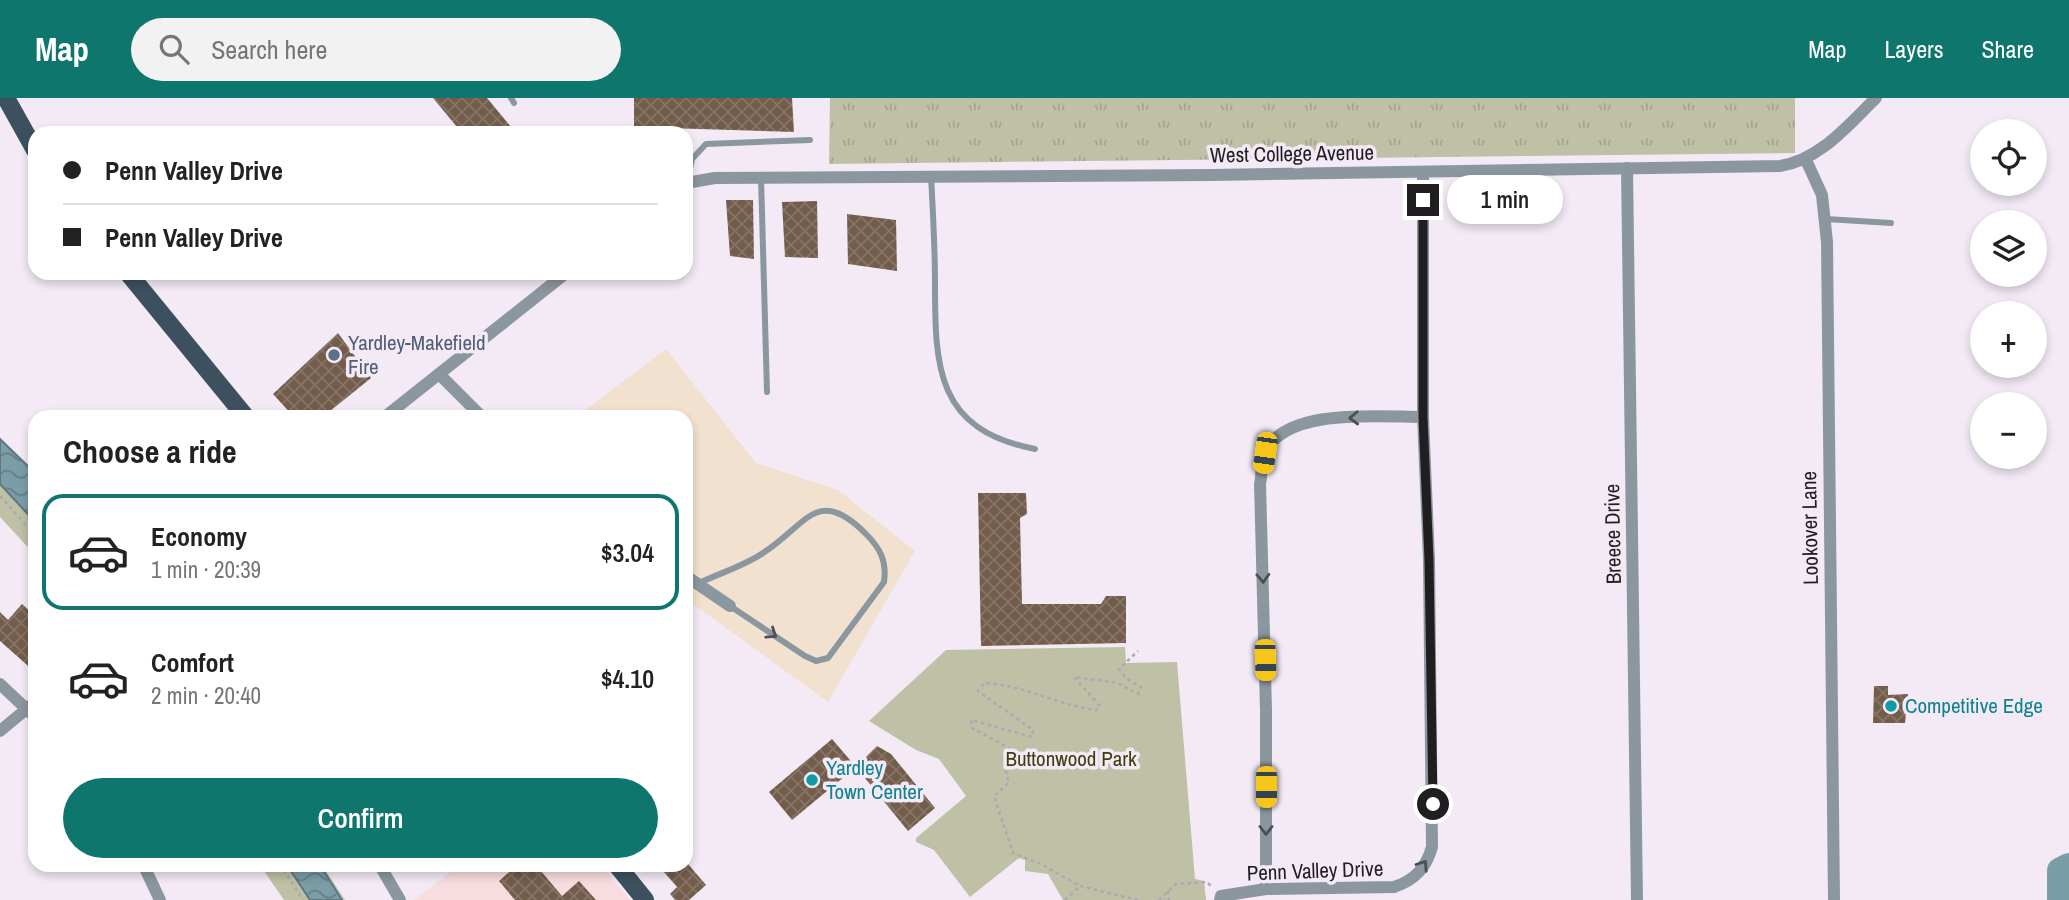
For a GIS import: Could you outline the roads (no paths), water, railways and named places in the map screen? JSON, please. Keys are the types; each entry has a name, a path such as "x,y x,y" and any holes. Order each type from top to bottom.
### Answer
{"main road":[{"path":"6,98 28,137"},
{"path":"134,280 240,410"},
{"path":"622,872 645,900"}],"street":[{"name":"West College Avenue","path":"693,181 761,177 1423,172 1780,166 1806,159 1876,98"},
{"name":"Lookover Lane","path":"1806,159 1822,195 1826,219 1835,900"},
{"name":"Breece Drive","path":"1627,168 1637,900"},
{"name":"Penn Valley Drive","path":"1221,898 1266,889 1394,887 1411,880 1429,859 1434,826 1429,560 1423,417 1423,172"},
{"path":"394,410 557,280"},
{"path":"440,375 475,410"},
{"path":"1266,889 1266,710 1260,484 1265,453 1281,432 1304,423 1345,418 1423,417"},
{"path":"693,581 730,606"},
{"path":"0,684 28,706"},
{"path":"0,731 28,712"},
{"path":"147,872 160,900"},
{"path":"384,872 400,900"}],"lane":[{"path":"693,158 706,144 810,140"},
{"path":"931,176 934,326 943,381 955,404 974,425 992,436 1035,449"},
{"path":"761,177 767,392"},
{"path":"1826,219 1891,223"},
{"path":"697,584 762,554 807,516 830,510 848,516 880,547 886,571 884,582 828,657 816,661 730,606"}],"water":[{"path":"0,439 28,466 28,514 0,484"},
{"path":"292,872 324,872 342,900 310,900"}],"waterway":[{"path":"2061,900 2061,871 2069,867"}],"place":[{"name":"Yardley-Makefield Fire","path":"334,355"},
{"name":"Competitive Edge","path":"1891,706"},
{"name":"Yardley Town Center","path":"812,780"}],"park label":[{"name":"Buttonwood Park","path":"1071,759"}]}
